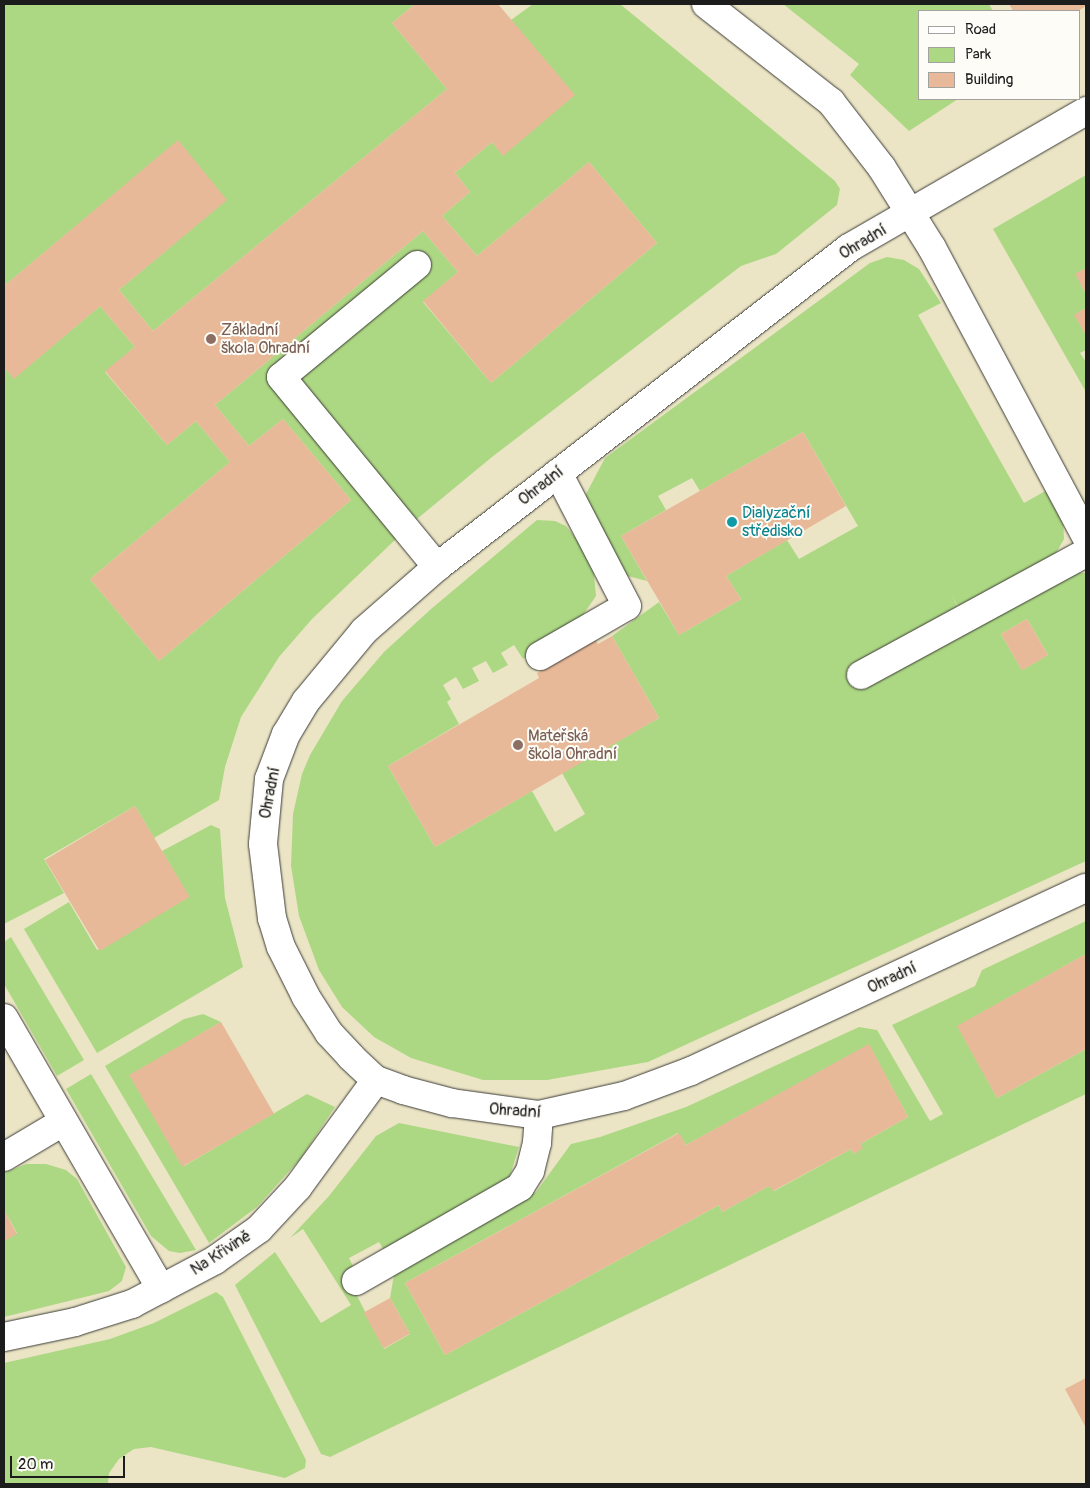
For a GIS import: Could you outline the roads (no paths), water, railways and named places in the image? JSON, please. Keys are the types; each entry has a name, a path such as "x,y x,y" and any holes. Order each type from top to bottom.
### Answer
{"street":[{"path":"706,4 830,102 882,168 912,213 1086,536"},
{"name":"Ohradní","path":"1086,111 849,248 437,567 364,631 306,701 286,734 269,779 262,844 271,910 290,969 329,1033 376,1080 452,1104 539,1115 624,1096 690,1071 1086,888"},
{"path":"417,265 281,378 437,567"},
{"path":"540,656 627,606 558,473"},
{"path":"861,675 1086,553"},
{"path":"4,1018 161,1289"},
{"name":"Na Křivině","path":"4,1337 74,1322 132,1304 215,1260 259,1228 298,1187 376,1080"},
{"path":"356,1280 520,1187 530,1171 537,1142 539,1115"},
{"path":"4,1157 63,1122"}],"place":[{"name":"Základní škola Ohradní","path":"211,339"},
{"name":"Dialyzační středisko","path":"732,522"},
{"name":"Mateřská škola Ohradní","path":"518,745"}]}
